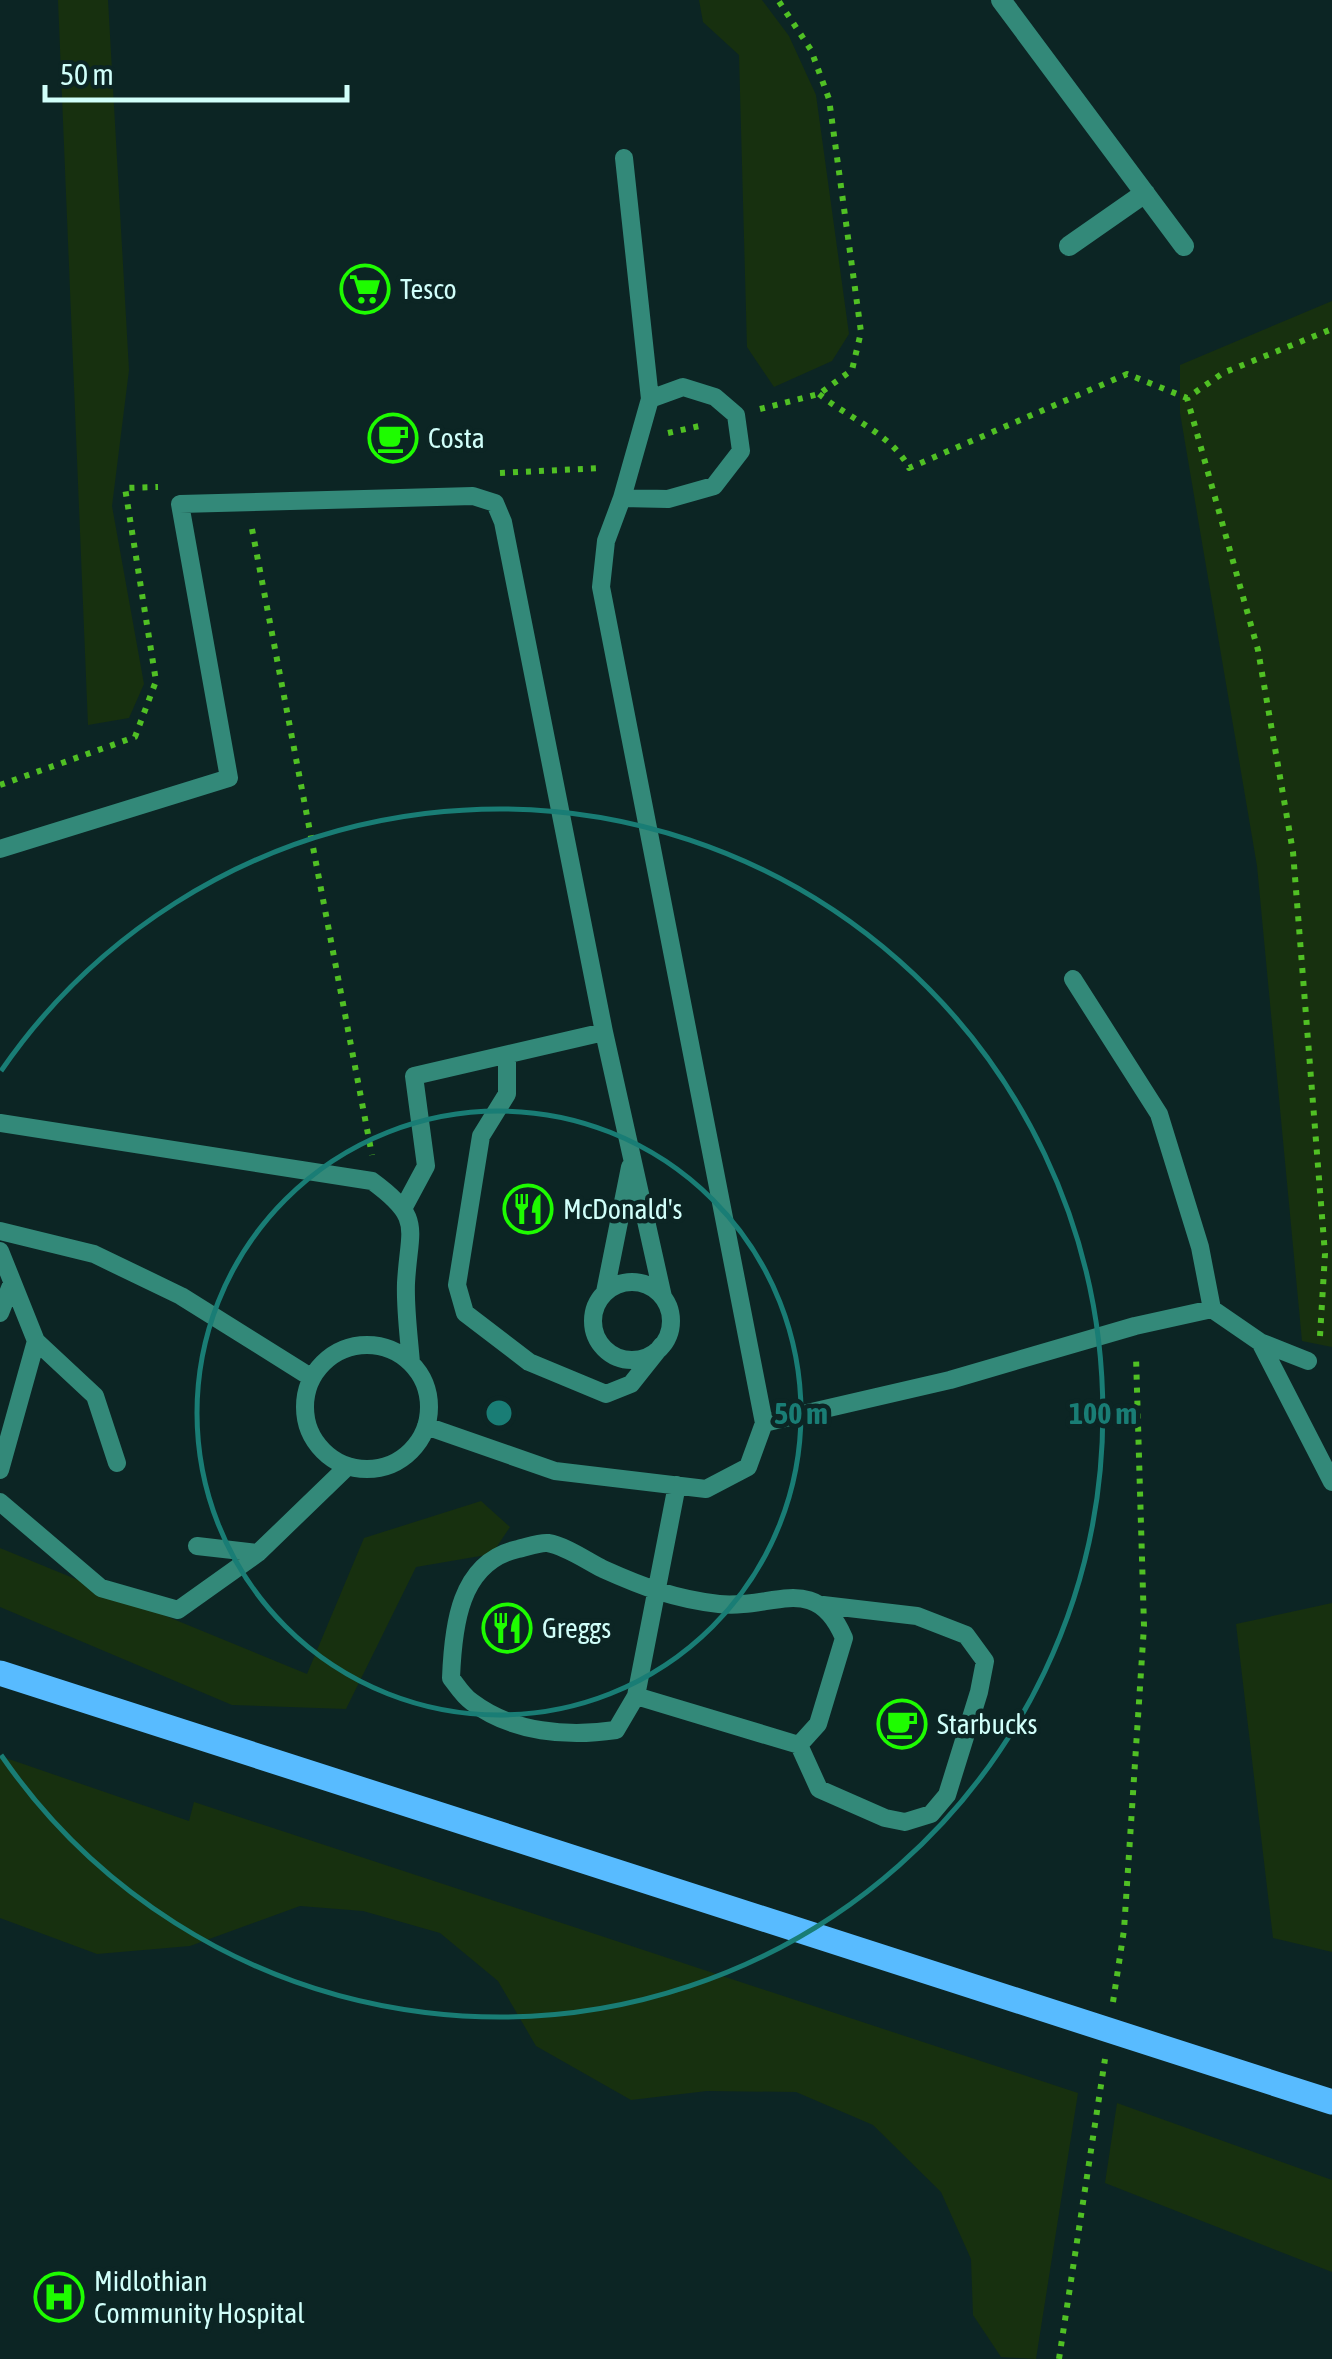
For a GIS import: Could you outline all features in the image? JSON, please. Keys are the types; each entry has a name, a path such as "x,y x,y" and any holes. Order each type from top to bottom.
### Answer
{"main road":[{"path":"0,1673 1332,2102"}],"street":[{"path":"1001,0 1184,246"},
{"path":"1069,246 1145,194"}],"lane":[{"path":"426,1426 554,1471 706,1489 748,1467 764,1423 602,587 606,541 650,399 624,158"},
{"path":"622,498 668,498 714,486 742,452 736,415 715,396 684,387 650,399"},
{"path":"0,850 229,778 180,504 473,496 495,502 503,522 604,1032 671,1321 662,1345 631,1384 606,1394 529,1362 465,1313 457,1284 482,1136 507,1094 506,1056"},
{"path":"1073,979 1158,1114 1200,1247 1212,1309 1260,1342 1308,1361"},
{"path":"404,1207 426,1166 414,1076 604,1032"},
{"path":"0,1123 372,1181 404,1207 412,1229 406,1285 411,1362 427,1392 426,1426 417,1444 394,1462 367,1468 348,1466 318,1446 309,1430 306,1395 323,1362 357,1345 395,1351 411,1362"},
{"path":"606,1292 632,1157"},
{"path":"0,1231 94,1254 181,1296 312,1378"},
{"path":"0,1251 36,1341 95,1396 117,1463"},
{"path":"0,1312 12,1283"},
{"path":"662,1345 642,1359 616,1357 606,1350 593,1328 597,1303 616,1285 641,1283 663,1297"},
{"path":"764,1423 950,1380 1136,1326 1212,1309"},
{"path":"0,1470 36,1341"},
{"path":"1260,1342 1332,1482"},
{"path":"0,1502 100,1588 178,1610 258,1553 348,1466"},
{"path":"636,1696 798,1745 819,1789 886,1818 905,1822 930,1814 947,1796 979,1692 985,1661 966,1636 917,1616 823,1605 799,1598 724,1604 656,1593 547,1543 503,1552 474,1573 453,1633 451,1678 471,1702 526,1729 587,1734 616,1730 636,1696 656,1593 677,1485"},
{"path":"197,1546 258,1553"},
{"path":"798,1745 818,1724 844,1638 836,1618 823,1605"}],"path":[{"path":"1187,398 1223,373 1332,329"},
{"path":"819,394 843,414 900,449 910,468 1127,374 1187,398"},
{"path":"1187,398 1258,650 1293,852 1325,1254 1319,1339 1308,1361"},
{"path":"0,786 135,737 156,681 125,488 160,487"},
{"path":"247,504 372,1141 372,1181"},
{"path":"1124,1930 1144,1626 1136,1326"},
{"path":"1059,2359 1088,2179"}],"green space":[{"path":"58,0 108,0 129,370 112,506 144,684 129,718 88,725"},
{"path":"699,0 762,0 789,36 816,95 849,334 832,361 774,387 747,347 739,55 703,22"},
{"path":"1332,301 1332,1347 1302,1341 1257,866 1180,413 1180,365"},
{"path":"481,1501 510,1527 492,1554 416,1567 346,1709 232,1705 0,1607 0,1548 307,1674 364,1538"},
{"path":"1332,1603 1332,1952 1273,1938 1236,1624"},
{"path":"0,1756 189,1821 194,1802 1078,2093 1036,2359 1001,2357 973,2315 971,2259 941,2192 873,2125 796,2092 707,2091 631,2100 536,2046 498,1981 440,1933 363,1911 300,1906 190,1946 97,1954 0,1918"},
{"path":"1117,2103 1332,2180 1332,2272 1105,2183"}],"place":[{"name":"Tesco","path":"365,289"},
{"name":"Costa","path":"393,438"},
{"name":"McDonald's","path":"528,1209"},
{"name":"Greggs","path":"507,1628"},
{"name":"Starbucks","path":"902,1724"},
{"name":"Midlothian Community Hospital","path":"59,2297"}]}
